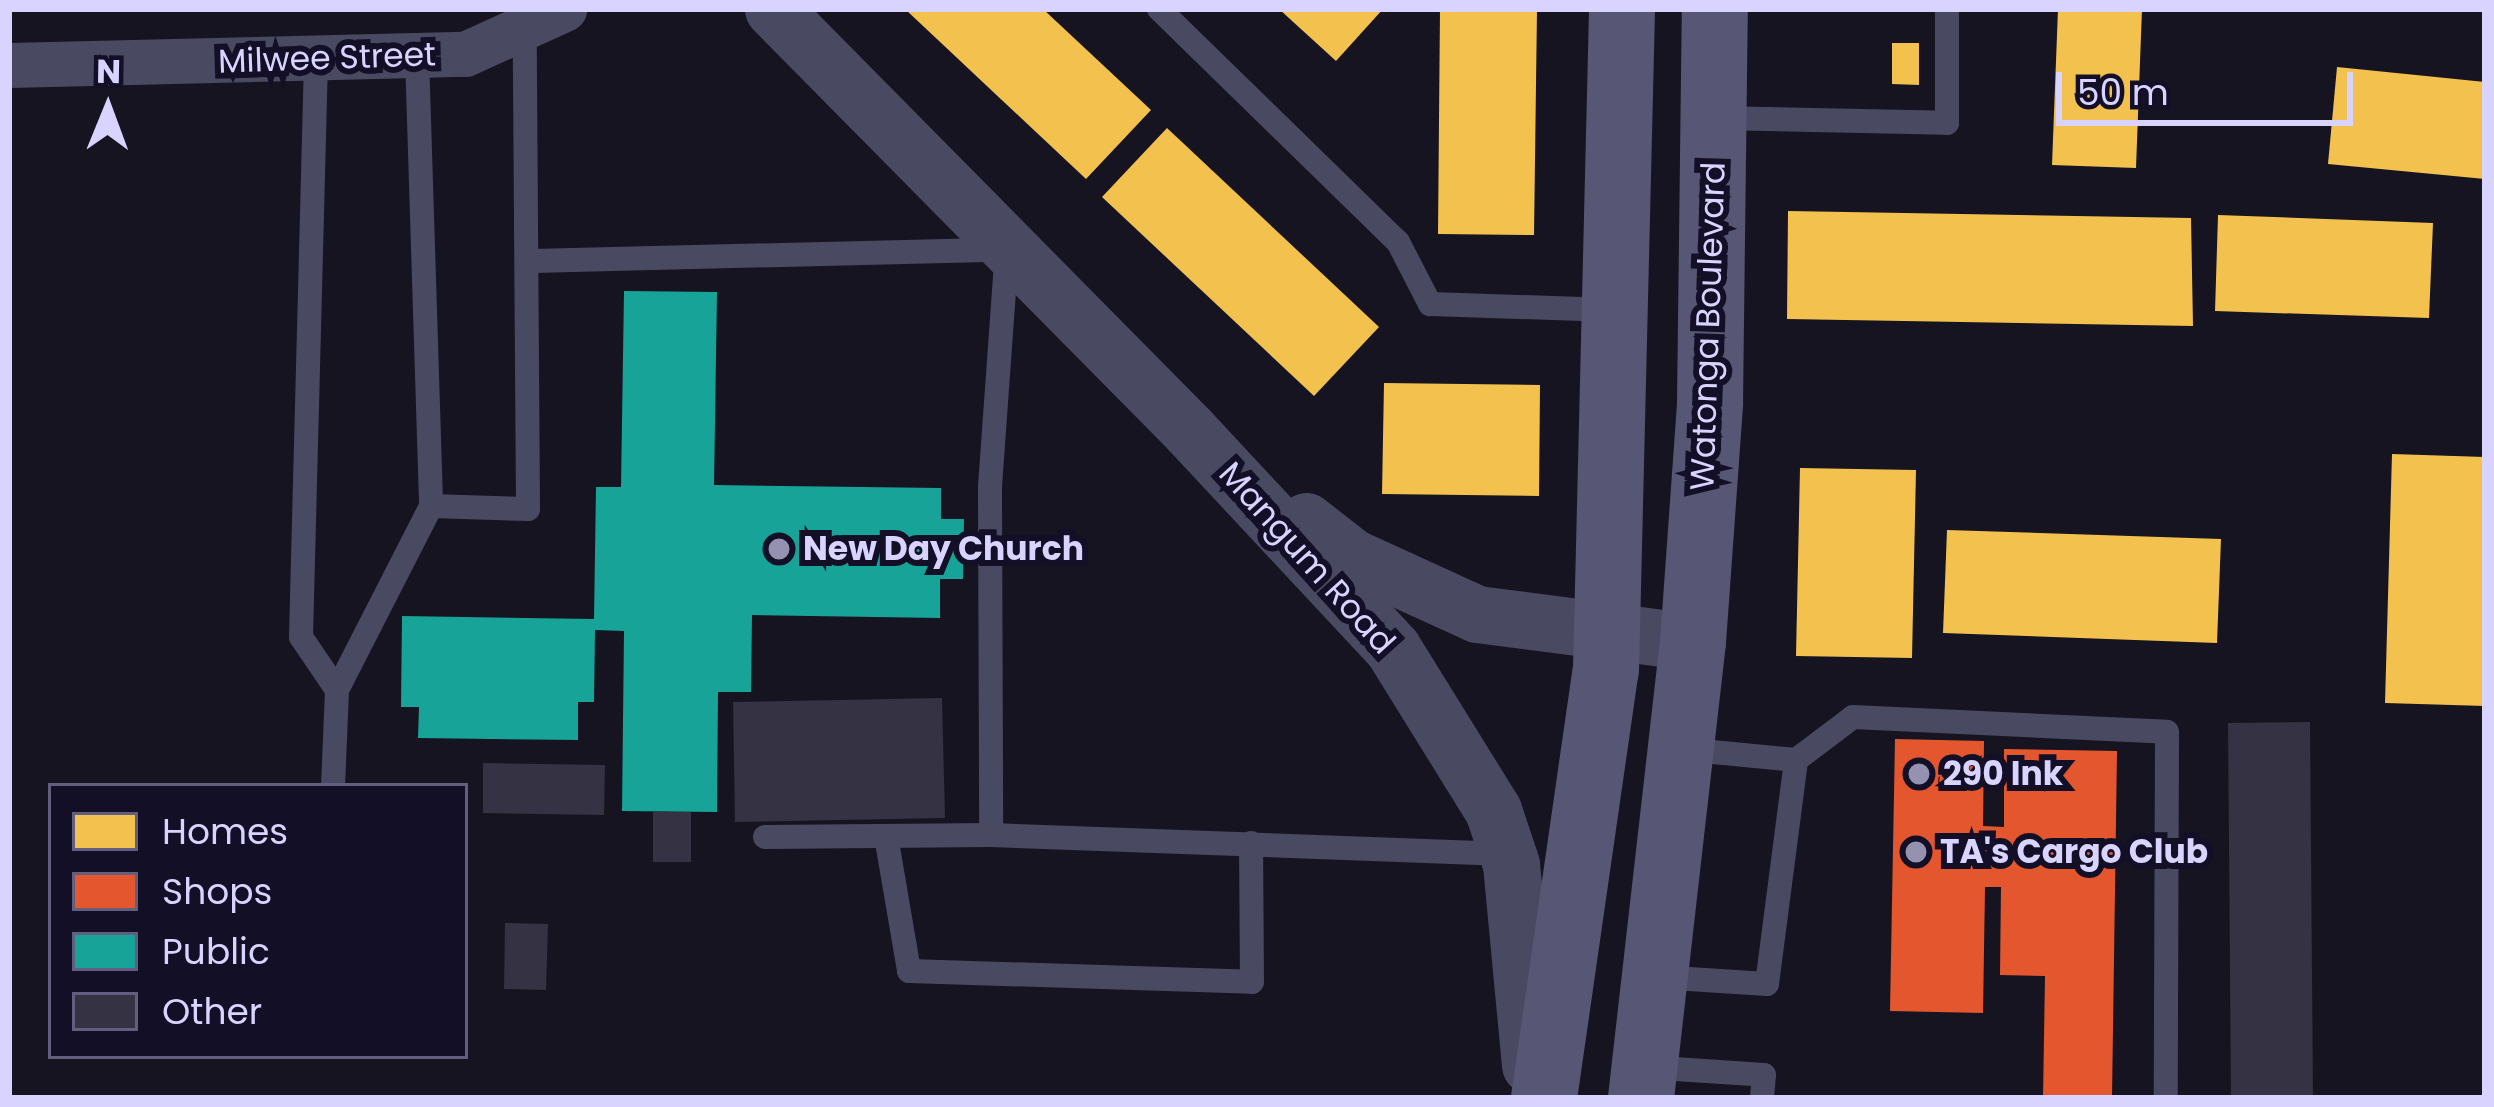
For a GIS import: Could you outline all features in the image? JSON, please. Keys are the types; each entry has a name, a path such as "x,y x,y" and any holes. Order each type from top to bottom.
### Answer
{"main road":[{"path":"1544,1098 1606,670 1601,631 1622,9"},
{"name":"Watonga Boulevard","path":"1693,642 1710,403 1715,9"},
{"path":"1668,1083 1655,976 1693,642"}],"street":[{"name":"Mangum Road","path":"773,9 1189,430 1394,649 1492,810 1508,854 1523,931 1531,1098"},
{"name":"Milwee Street","path":"9,65 465,54 544,19"},
{"name":"Mangum Road","path":"1189,430 1352,557 1477,614 1693,642"}],"lane":[{"path":"1159,9 1398,242 1430,304 1613,310"},
{"path":"1713,118 1947,123 1947,9"},
{"path":"431,506 528,509 532,261 544,19"},
{"path":"333,783 337,690 431,506 417,56"},
{"path":"316,60 301,637 337,690"},
{"path":"532,261 1007,249 990,488 991,835"},
{"path":"1681,749 1796,760 1853,717 2167,732 2166,1098"},
{"path":"1655,976 1768,984 1796,760"},
{"path":"765,837 991,835 1508,854"},
{"path":"886,836 909,971 1252,982 1250,842"},
{"path":"1668,1083 1764,1075 1762,1098"}],"building: Homes":[{"path":"905,9 1043,9 1151,110 1086,179"},
{"path":"1279,9 1383,9 1336,61"},
{"path":"1440,9 1537,9 1534,235 1438,234"},
{"path":"2058,9 2142,9 2136,168 2052,165"},
{"path":"1892,43 1919,43 1919,85 1892,84"},
{"path":"2337,67 2485,82 2485,179 2328,164"},
{"path":"1167,128 1379,327 1314,396 1102,197"},
{"path":"1788,211 2191,218 2193,326 1787,319"},
{"path":"2218,215 2433,223 2429,318 2215,311"},
{"path":"1384,383 1540,385 1539,496 1382,494"},
{"path":"2392,454 2485,457 2485,706 2385,703"},
{"path":"1800,468 1916,470 1912,658 1796,656"},
{"path":"1947,530 2221,539 2217,643 1943,633"}],"building: Shops":[{"path":"1895,739 1984,741 1983,826 2004,827 2004,749 2117,751 2112,1098 2043,1098 2045,976 2000,975 2001,887 1985,887 1983,1013 1890,1011"}],"building: Public":[{"name":"New Day Church","path":"624,291 717,292 714,485 941,488 941,519 964,519 963,579 940,579 940,618 752,615 751,692 718,692 717,812 622,811 624,631 595,630 594,702 578,702 578,740 418,738 419,707 401,707 402,616 594,619 596,487 621,487"}],"building: Other":[{"path":"942,698 945,818 735,822 733,702"},
{"path":"2310,722 2313,1098 2231,1098 2228,723"},
{"path":"483,763 605,765 604,815 483,813"},
{"path":"653,812 691,812 691,862 653,862"},
{"path":"505,923 548,924 546,990 504,989"}],"place":[{"name":"New Day Church","path":"779,549"},
{"name":"290 Ink","path":"1919,774"},
{"name":"TA's Cargo Club","path":"1916,852"}]}
